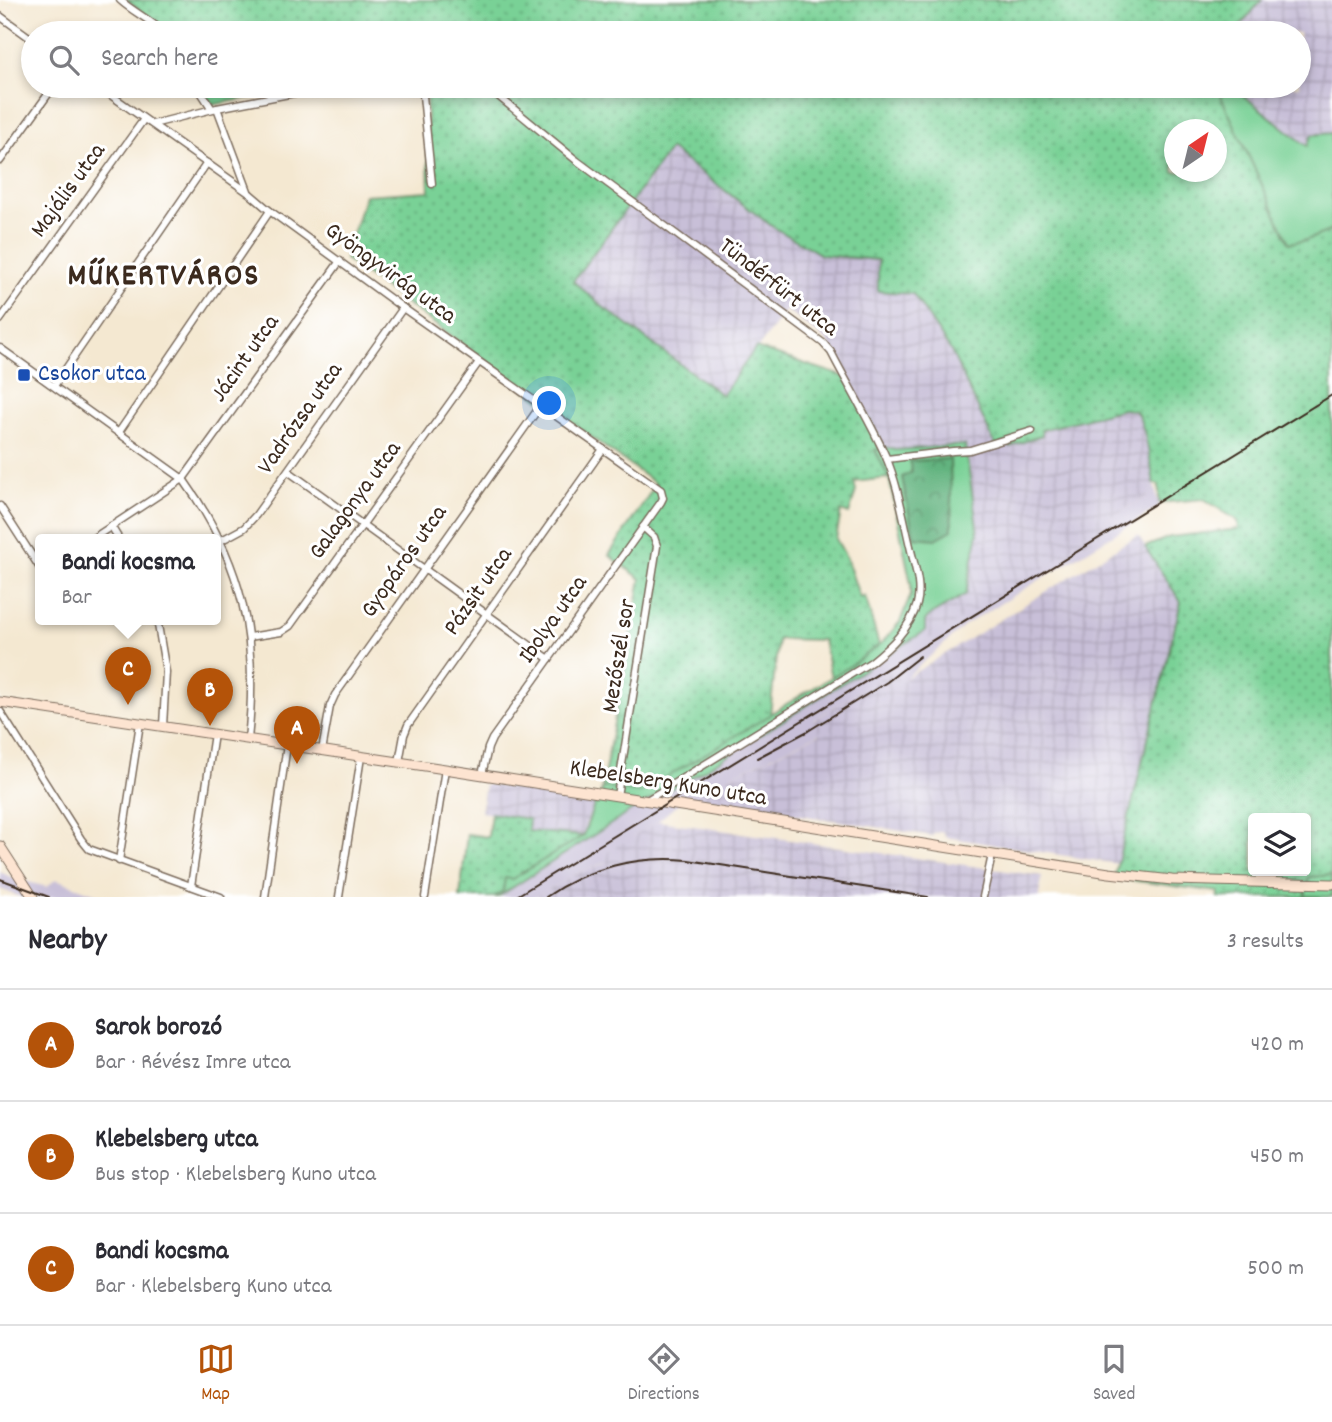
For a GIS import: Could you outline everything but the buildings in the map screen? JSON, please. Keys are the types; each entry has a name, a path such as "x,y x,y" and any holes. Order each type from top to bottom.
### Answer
{"street":[{"path":"120,0 149,21"},
{"path":"0,16 21,31"},
{"path":"0,161 45,98"},
{"name":"Gyöngyvirág utca","path":"115,98 249,192 270,211 403,309 661,490"},
{"path":"206,98 214,108 249,192"},
{"path":"153,124 267,98"},
{"path":"423,98 432,184"},
{"name":"Tündérfürt utca","path":"500,98 576,160 831,352 887,459 899,498 918,584 916,606 904,629 889,647 870,662 645,801"},
{"name":"Majális utca","path":"0,320 144,119"},
{"path":"54,386 207,163"},
{"path":"119,432 270,211"},
{"name":"Jácint utca","path":"183,479 340,261"},
{"name":"Vadrózsa utca","path":"221,540 250,523 403,309"},
{"path":"0,348 183,479 216,534"},
{"name":"Galagonya utca","path":"249,637 281,632 290,626 479,362"},
{"name":"Gyopáros utca","path":"322,751 330,706 335,695 541,405"},
{"path":"887,459 970,450 1032,431"},
{"name":"Pázsit utca","path":"399,762 408,725 603,449"},
{"path":"288,471 549,659"},
{"path":"99,534 183,479"},
{"name":"Ibolya utca","path":"482,775 492,739 663,498 661,490"},
{"path":"0,506 35,560"},
{"path":"111,526 116,534"},
{"name":"Mezőszél sor","path":"617,796 657,546 654,537 643,527"},
{"path":"221,543 236,579 249,637 252,681 248,739"},
{"path":"158,625 166,672 163,726"},
{"name":"Klebelsberg Kuno utca","path":"0,702 1108,873 1172,880 1332,884"},
{"path":"1,716 84,844 94,852 221,897"},
{"path":"119,861 140,723"},
{"path":"191,886 214,734"},
{"path":"265,897 287,745"},
{"path":"339,897 361,757"},
{"path":"425,897 445,769"},
{"path":"0,846 33,897"},
{"path":"984,897 992,855"}],"shaded area":[{"path":"1262,0 1332,0 1332,133 1312,135 1307,147 1246,98 1311,98 1311,21 1244,21"},
{"path":"670,149 773,227 821,255 878,260 913,294 1010,446 1042,435 1040,431 1123,409 1134,410 1143,427 1154,484 1150,495 1103,522 1107,530 930,639 925,631 925,621 929,616 966,594 978,533 968,458 884,447 827,341 786,310 722,396 603,307 573,281"},
{"path":"1154,484 1159,507 967,624 901,682 891,671 813,720 820,733 686,797 658,821 605,854 607,862 579,872 535,897 498,897 634,809 696,775 925,631 930,638 1107,530 1103,522 1150,495"},
{"path":"1138,535 1181,602 1118,864 945,837 941,832 933,833 933,836 686,797 819,734 812,721 891,671 901,681"},
{"path":"485,784 600,800 594,805 583,836 527,831 529,819 481,812"},
{"path":"658,821 1042,876 1039,897 535,897 579,872 606,863 604,854"},
{"path":"0,872 47,887 56,879 104,897 21,897 0,889"}],"green space":[{"path":"126,0 1262,0 1244,21 155,21"},
{"path":"208,98 248,98 212,105"},
{"path":"426,98 1222,98 1289,243 1307,240 1332,230 1331,875 1309,877 1305,896 1321,897 1218,897 1219,892 1114,878 1181,602 1145,547 1170,537 1239,529 1238,521 1204,499 1159,503 1159,485 1154,484 1144,433 1134,411 1123,409 1041,430 1042,435 1010,447 1008,441 996,446 951,351 913,294 878,291 878,260 822,255 773,227 670,149 573,281 603,307 722,395 756,348 846,377 884,447 875,450 889,478 854,482 856,491 849,514 841,511 836,539 846,557 860,598 865,596 879,645 831,677 823,640 778,639 770,715 640,793 602,787 641,579 609,555 656,484 345,259 365,195 429,191"},
{"path":"1222,98 1246,98 1307,146 1312,135 1332,133 1332,230 1307,240 1289,243"},
{"path":"965,445 978,533 966,594 929,616 925,621 925,631 696,775 634,809 498,897 494,897 503,891 504,878 583,836 594,805 600,800 602,787 640,792 850,666 883,642 900,622 911,594 889,478 875,449 884,447 895,450","holes":["950,460 902,478 912,472 910,461"]},
{"path":"950,459 952,530 936,539 914,537 902,477 912,472 909,461"},
{"path":"491,813 529,819 528,831 583,836 512,879 505,878 503,891 494,897 460,897 467,834 488,837"},
{"path":"1332,875 1332,897 1305,896 1309,877"}],"railway":[{"path":"515,897 1332,395"},
{"path":"757,758 808,731 887,682 920,656"},
{"path":"546,897 596,871 631,862 669,859 928,897"},
{"path":"0,879 49,897"}],"place":[{"name":"Csokor utca","path":"24,375"},
{"name":"Bandi kocsma","path":"128,705"},
{"name":"Klebelsberg utca","path":"210,726"},
{"name":"Sarok borozó","path":"297,764"}],"district":[{"name":"MŰKERTVÁROS","path":"164,278"}]}
